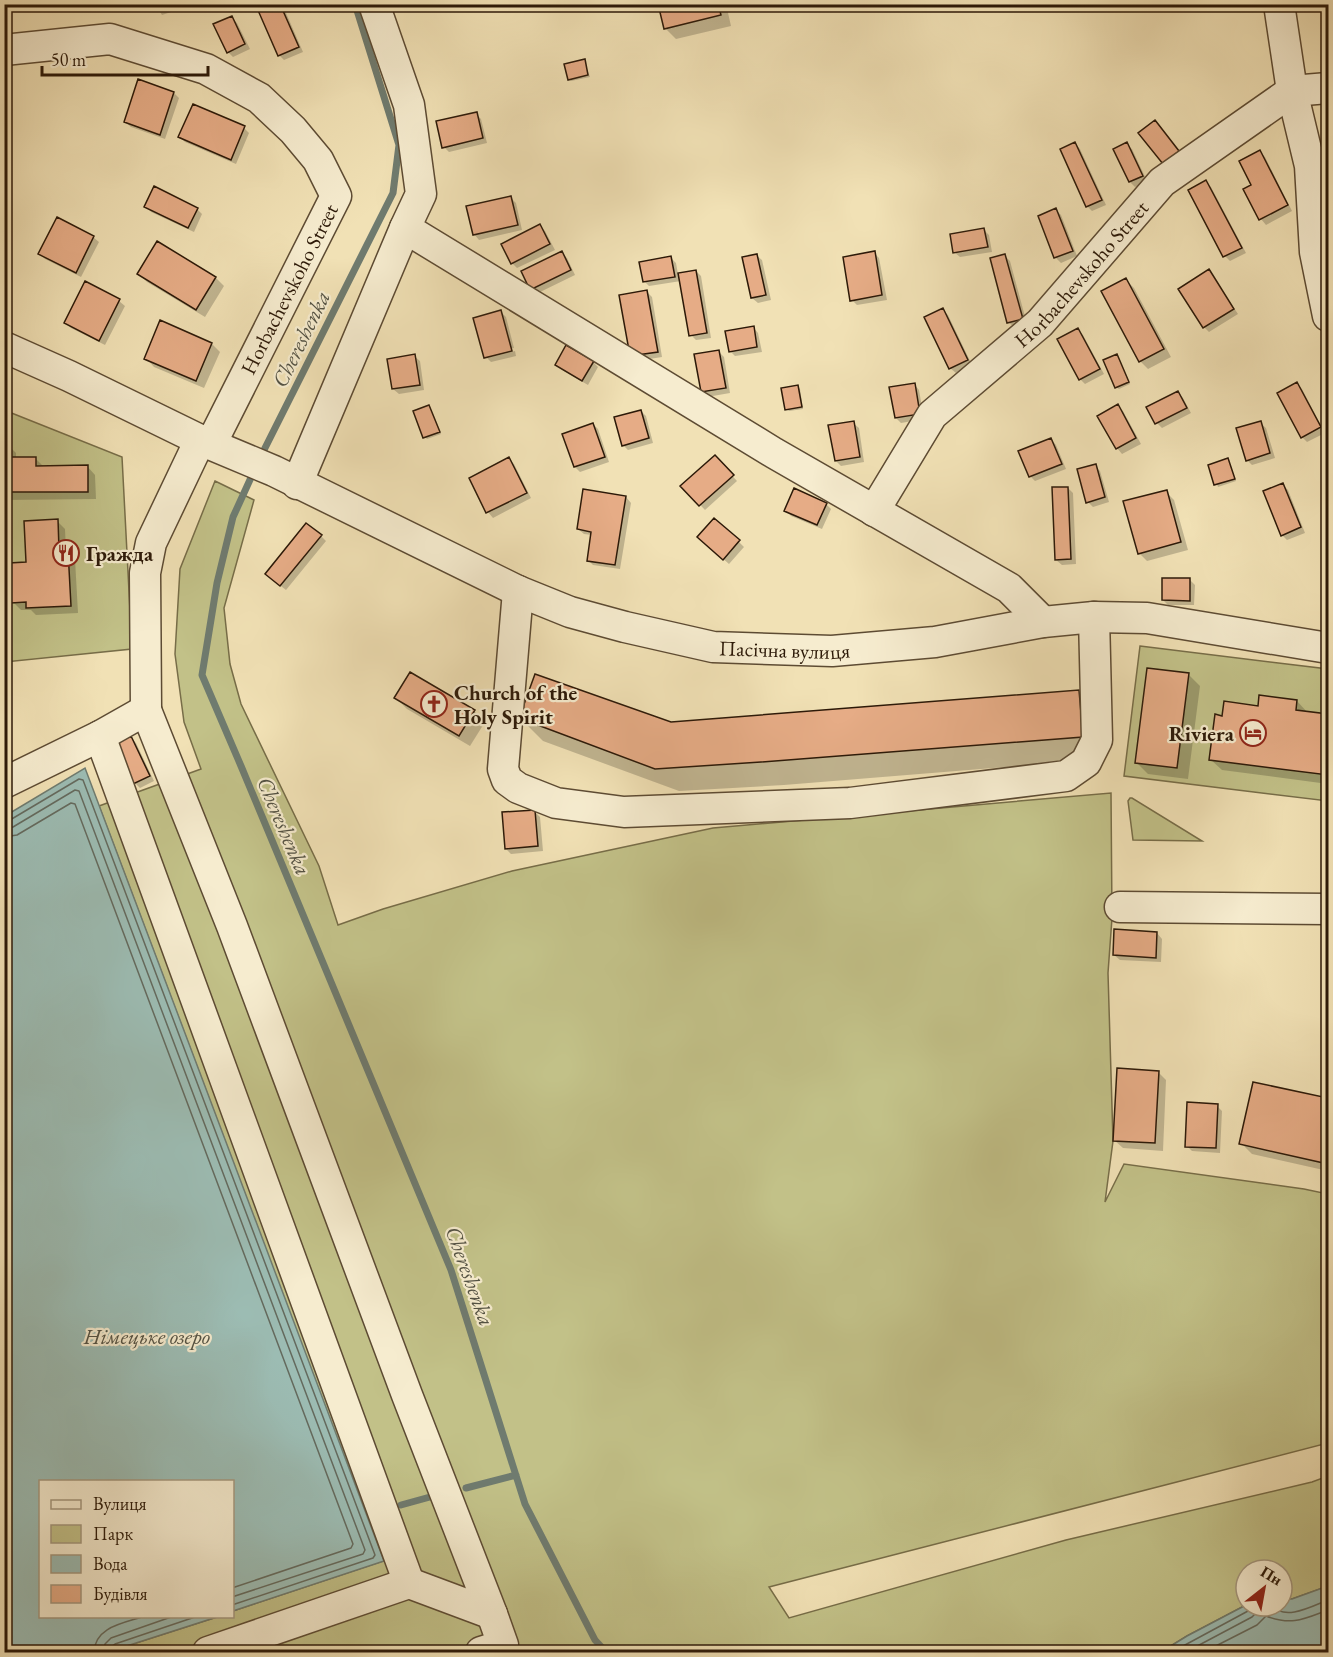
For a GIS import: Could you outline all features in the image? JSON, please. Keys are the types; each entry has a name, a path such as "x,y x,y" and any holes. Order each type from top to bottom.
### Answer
{"street":[{"path":"285,478 421,195 410,105 374,4"},
{"path":"1280,4 1292,92 1310,166 1316,252 1329,316"},
{"name":"Horbachevskoho Street","path":"4,50 110,39 206,69 259,98 293,129 318,160 336,196 215,446"},
{"name":"Horbachevskoho Street","path":"874,511 932,415 1040,323 1162,182 1292,92 1329,88"},
{"path":"405,228 774,453 1009,588 1043,622"},
{"name":"Пасічна вулиця","path":"4,347 285,478 518,591 570,612 625,627 713,646 832,651 935,642 1043,622 1094,617 1147,618 1329,648"},
{"path":"215,446 151,543 145,573 146,710 234,933 407,1395 492,1614 503,1645 481,1653"},
{"path":"518,591 503,769 507,780 518,788 556,802 624,812 850,803 1066,776 1086,762 1096,740 1094,617"},
{"path":"4,783 100,736 146,710"},
{"path":"100,736 409,1583"},
{"path":"1120,907 1329,909"},
{"path":"208,1653 409,1583 492,1614"}],"green space":[{"name":"Гражда","path":"4,410 122,457 132,649 5,662"},
{"path":"215,481 254,500 224,608 230,664 241,704 319,866 338,925 383,909 512,871 713,828 1111,793 1112,918 1108,973 1113,1141 1105,1202 1124,1164 1328,1194 1328,1443 769,1587 789,1618 1066,1540 1312,1482 1328,1476 1328,1586 1294,1598 1294,1558 1234,1558 1234,1611 1161,1652 108,1652 214,1618 234,1618 234,1611 383,1561 99,806 201,769 184,722 175,654 180,569"},
{"path":"1140,646 1328,669 1328,801 1124,776"},
{"path":"1130,798 1202,841 1133,840 1128,801"}],"water":[{"name":"Німецьке озеро","path":"85,768 384,1561 234,1611 234,1480 39,1480 39,1618 214,1618 108,1652 5,1652 5,816"},
{"path":"1328,1586 1328,1652 1161,1652 1234,1611 1234,1618 1294,1618 1294,1598"}],"building":[{"path":"266,4 280,4 299,47 278,56 257,8"},
{"path":"658,4 718,4 721,15 664,29"},
{"path":"232,16 245,44 227,53 213,24"},
{"path":"585,59 588,75 568,80 564,64"},
{"path":"138,79 174,92 160,135 124,122"},
{"path":"193,104 245,126 231,160 178,137"},
{"path":"477,112 483,138 442,148 436,121"},
{"path":"1155,120 1179,151 1163,164 1138,133"},
{"path":"1075,142 1102,200 1086,207 1060,149"},
{"path":"1127,142 1143,176 1129,182 1113,149"},
{"path":"1260,150 1288,205 1259,220 1243,189 1251,185 1239,161"},
{"path":"1206,180 1242,248 1223,257 1188,190"},
{"path":"154,186 198,208 188,228 144,207"},
{"path":"511,196 518,225 473,235 466,206"},
{"path":"1056,208 1073,251 1054,258 1038,216"},
{"path":"57,217 94,236 76,273 38,254"},
{"path":"540,224 550,244 511,264 501,244"},
{"path":"984,228 988,247 953,253 950,234"},
{"path":"157,241 216,277 196,310 137,274"},
{"path":"562,251 571,270 530,290 521,271"},
{"path":"875,251 882,295 850,301 843,257"},
{"path":"757,254 766,295 751,298 742,257"},
{"path":"1005,254 1023,319 1007,323 990,258"},
{"path":"671,256 675,277 643,282 639,262"},
{"path":"1209,269 1234,309 1203,328 1178,289"},
{"path":"696,270 707,333 689,336 678,273"},
{"path":"1126,278 1164,349 1139,362 1101,291"},
{"path":"85,281 120,299 99,341 64,323"},
{"path":"647,290 658,352 630,356 619,295"},
{"path":"943,308 968,360 949,369 924,317"},
{"path":"501,310 512,351 484,358 473,318"},
{"path":"160,320 212,343 196,381 144,359"},
{"path":"754,326 757,347 729,352 725,331"},
{"path":"1078,328 1100,369 1079,380 1057,339"},
{"path":"566,345 594,361 582,381 555,365"},
{"path":"719,350 726,388 701,392 694,354"},
{"path":"415,354 420,385 392,389 387,359"},
{"path":"1117,354 1129,382 1115,388 1103,360"},
{"path":"1297,382 1321,427 1301,438 1277,393"},
{"path":"915,383 920,414 895,418 889,387"},
{"path":"798,385 802,407 785,410 781,388"},
{"path":"1178,391 1187,408 1155,424 1146,407"},
{"path":"1118,404 1136,438 1116,449 1097,416"},
{"path":"429,405 440,432 423,438 413,411"},
{"path":"641,410 649,438 622,446 614,417"},
{"path":"854,421 860,457 835,461 828,425"},
{"path":"1261,421 1270,453 1246,461 1236,428"},
{"path":"593,423 605,457 574,467 562,434"},
{"path":"1051,438 1062,464 1029,477 1018,451"},
{"path":"4,443 8,443 8,457 36,457 36,466 88,465 88,492 4,492"},
{"path":"715,455 734,475 699,506 680,486"},
{"path":"509,457 527,493 486,513 469,478"},
{"path":"1228,458 1235,479 1214,485 1208,465"},
{"path":"1096,464 1105,497 1086,503 1077,469"},
{"path":"1283,483 1301,527 1281,536 1263,491"},
{"path":"1052,487 1068,487 1071,559 1055,560"},
{"path":"794,488 827,503 817,525 784,511"},
{"path":"583,489 626,496 615,565 587,561 591,532 577,529"},
{"path":"1167,490 1181,542 1138,554 1123,501"},
{"path":"714,518 740,540 723,560 697,537"},
{"path":"58,519 59,550 68,550 71,606 26,608 26,602 11,603 9,563 26,562 24,521"},
{"path":"306,523 322,535 280,586 265,574"},
{"path":"1162,578 1190,578 1190,601 1162,600"},
{"path":"1147,668 1189,673 1177,768 1135,763"},
{"name":"Church of the Holy Spirit","path":"410,672 475,710 459,736 394,698"},
{"path":"535,674 671,722 1079,690 1083,737 655,769 519,718"},
{"path":"1259,695 1297,700 1296,710 1328,714 1328,775 1209,760 1215,714 1222,716 1224,701 1258,706"},
{"path":"131,736 150,776 133,784 114,743"},
{"path":"535,810 538,846 505,849 502,812"},
{"path":"1114,929 1157,932 1156,958 1113,955"},
{"path":"1117,1068 1159,1071 1155,1143 1113,1141"},
{"path":"1253,1082 1328,1098 1328,1164 1239,1144"},
{"path":"1187,1102 1218,1104 1216,1148 1185,1147"}],"waterway":[{"name":"Chereshenka","path":"260,458 393,193 399,145 355,4"},
{"name":"Chereshenka","path":"254,471 233,517 217,583 202,675 451,1270 525,1504 595,1640 606,1652"},
{"path":"466,1488 516,1475"},
{"path":"401,1505 430,1497"}],"place":[{"name":"Гражда","path":"66,553"},
{"name":"Church of the Holy Spirit","path":"434,704"},
{"name":"Riviera","path":"1253,733"}]}
